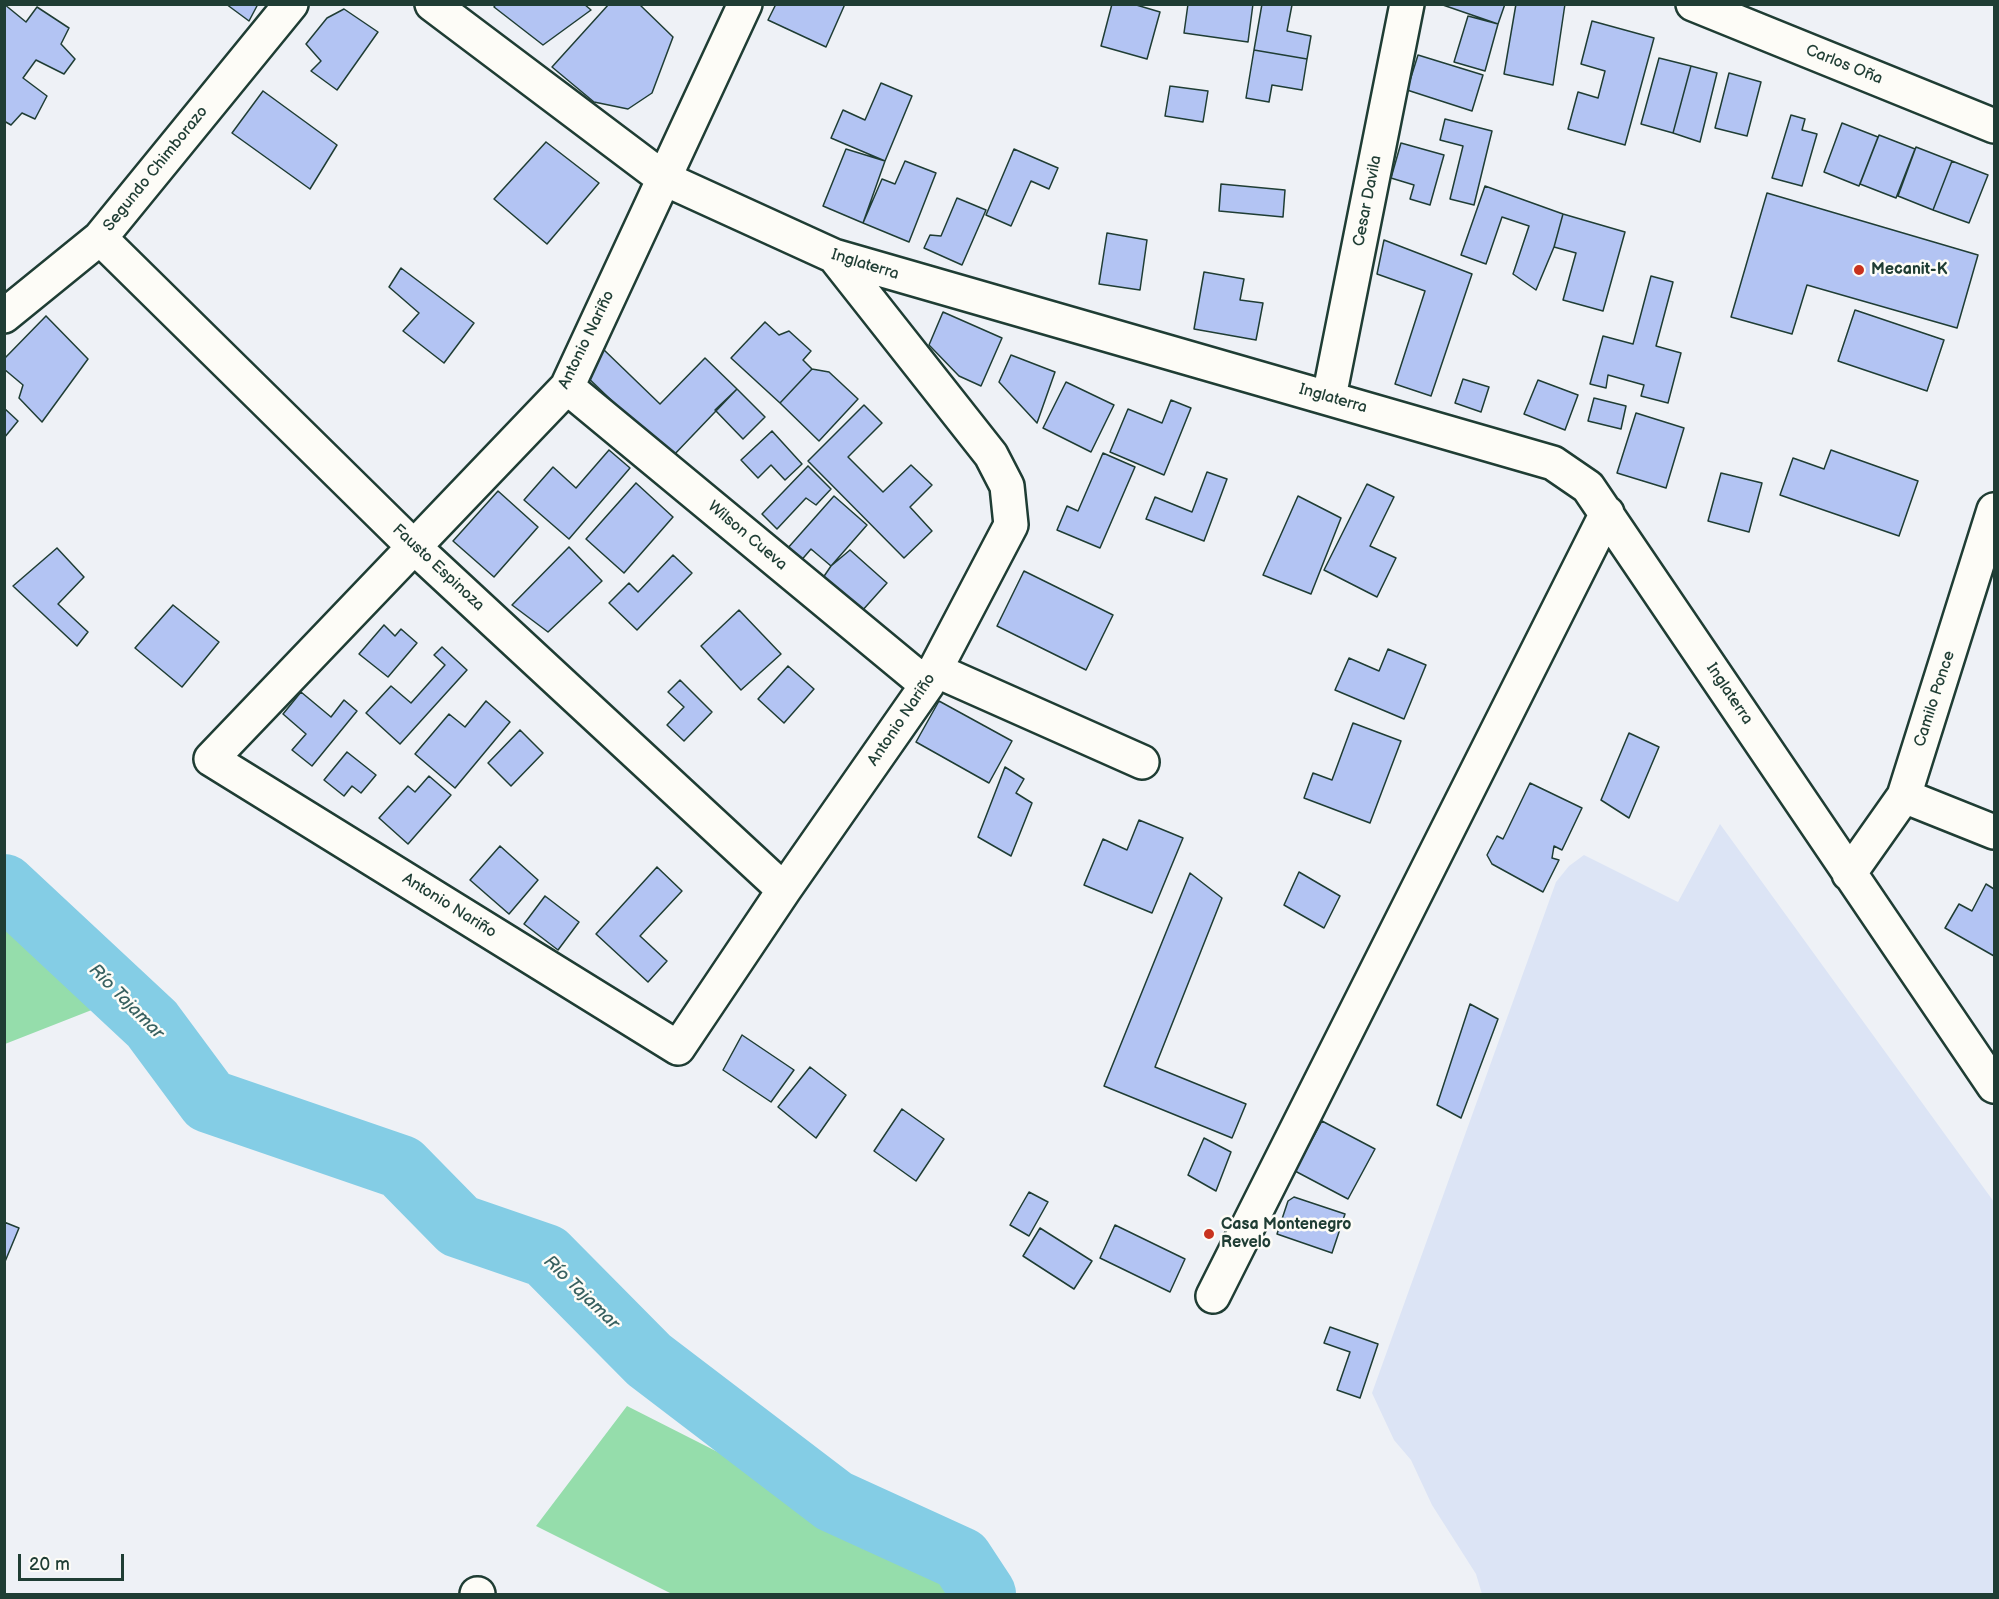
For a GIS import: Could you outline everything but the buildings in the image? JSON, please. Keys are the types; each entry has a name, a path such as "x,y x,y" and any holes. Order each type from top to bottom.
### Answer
{"street":[{"name":"Segundo Chimborazo","path":"4,316 100,238 291,4"},
{"name":"Inglaterra","path":"432,4 663,178 834,256 1553,463 1588,487 1995,1086"},
{"name":"Antonio Nariño","path":"745,4 567,387 211,759 678,1048 931,677 1011,525 1007,486 991,455 834,256"},
{"name":"Cesar Davila","path":"1329,397 1407,4"},
{"name":"Carlos Oña","path":"1693,4 1995,126"},
{"name":"Fausto Espinoza","path":"100,238 414,547 784,890"},
{"name":"Wilson Cueva","path":"567,387 931,677 1142,762"},
{"name":"Camilo Ponce","path":"1850,874 1904,796 1995,510"},
{"path":"1213,1296 1607,513"},
{"path":"1904,796 1995,832"}],"shaded area":[{"path":"1720,824 1994,1202 1994,1594 1482,1594 1476,1574 1432,1505 1411,1460 1394,1440 1372,1393 1556,882 1569,866 1584,855 1678,902"}],"green space":[{"path":"5,862 107,1004 4,1044"},
{"path":"627,1406 771,1479 970,1594 672,1594 536,1526"}],"waterway":[{"name":"Río Tajamar","path":"4,886 152,1024 209,1101 401,1167 459,1226 546,1256 649,1360 834,1501 961,1559 984,1594"}],"place":[{"name":"Mecanit-K","path":"1859,270"},
{"name":"Casa Montenegro Revelo","path":"1209,1234"}]}
